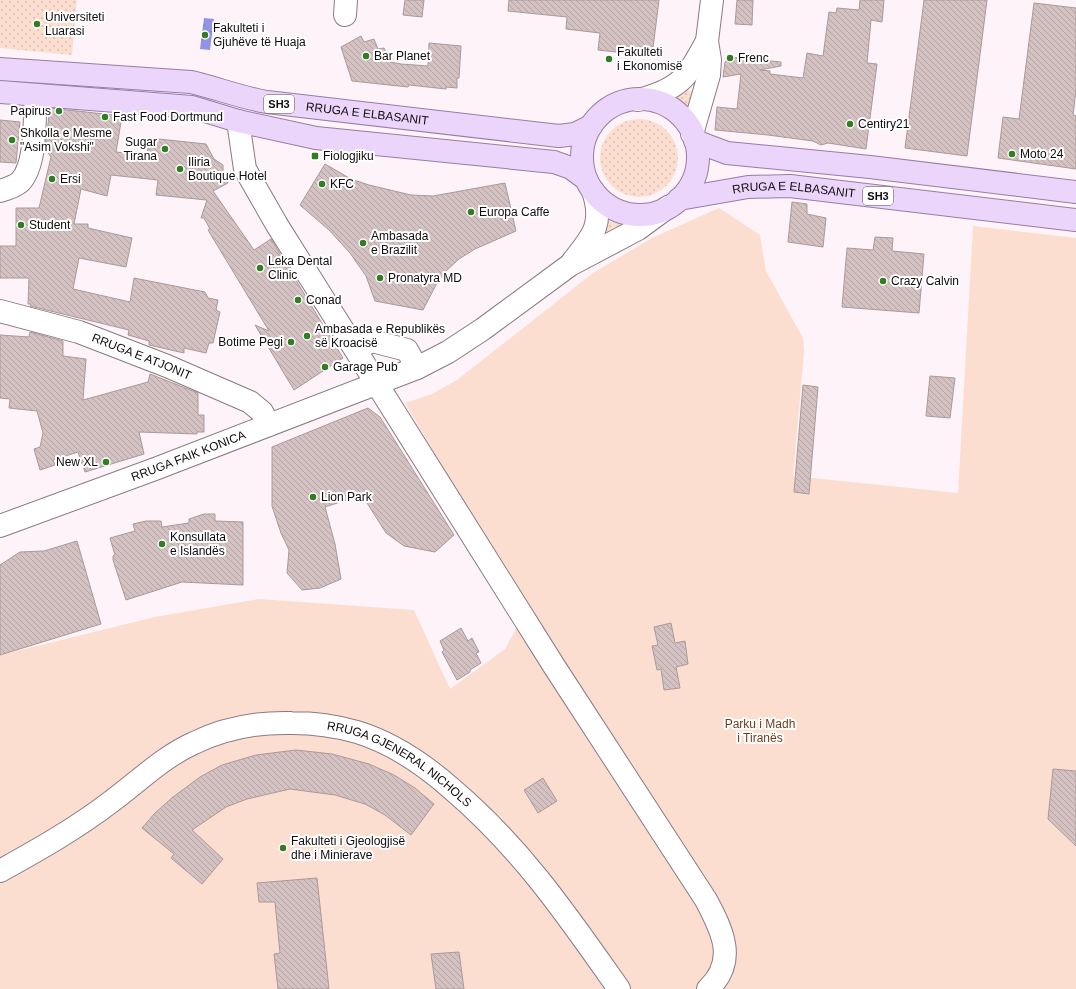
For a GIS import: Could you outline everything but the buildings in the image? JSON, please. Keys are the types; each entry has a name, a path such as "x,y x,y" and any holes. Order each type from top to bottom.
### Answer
{"main road":[{"name":"RRUGA E ELBASANIT","path":"0,69 191,82 221,89 252,100 559,136 575,134 591,126"},
{"name":"SH3","path":"0,92 192,106 238,121 316,138 554,162 570,168 590,185 603,202 614,209 628,214 642,215 655,213 674,203 688,190 695,172 698,153 694,137 684,120 675,111 663,105 651,101 638,100 624,102 612,107 600,115 591,126 585,138 582,152 583,166 590,185"},
{"name":"SH3","path":"694,137 727,153 870,167 1076,192"},
{"name":"RRUGA E ELBASANIT","path":"674,203 748,187 790,186 1076,220"}],"street":[{"path":"694,137 710,75 710,60 707,41 712,0"},
{"path":"638,100 661,94 681,80 694,64 707,41"},
{"path":"0,191 18,183 28,166 32,153 36,94"},
{"path":"238,121 243,161 250,179 364,345 377,383 404,428 554,666 706,900 724,938 725,958 720,975 708,989"},
{"path":"570,265 594,232 598,218 598,206 590,185"},
{"path":"570,265 638,229 674,203"},
{"name":"RRUGA FAIK KONICA","path":"0,526 269,426 377,383 412,359 448,352 483,329 570,265"},
{"name":"RRUGA E ATJONIT","path":"0,311 75,330 167,366 250,402 262,412 269,426"},
{"path":"364,345 412,359"},
{"name":"RRUGA GJENERAL NICHOLS","path":"0,871 49,844 111,802 159,764 183,748 209,737 230,730 255,725 287,723 314,724 358,732 396,749 434,774 490,824 520,855 554,896 619,989"}],"green space":[{"name":"Universiteti Luarasi","path":"0,0 77,0 72,55 0,48"},
{"path":"682,86 696,95 690,110 671,95"},
{"path":"639,119 654,122 666,131 675,143 678,158 675,173 666,185 654,194 639,197 624,194 612,185 603,173 600,158 603,143 612,131 624,122"},
{"name":"Parku i Madh i Tiranës","path":"719,208 760,235 766,271 803,338 804,352 793,476 958,493 973,226 1076,238 1076,989 0,989 0,655 155,617 259,599 414,610 450,689 505,649 519,623 530,615 405,403 432,394 457,380 593,273 652,238"},
{"path":"604,217 611,222 632,227 609,237 602,232"}],"water":[{"path":"204,18 214,19 210,50 200,49"}],"place":[{"name":"Universiteti Luarasi","path":"37,24"},
{"name":"Fakulteti i Gjuhëve të Huaja","path":"205,35"},
{"name":"Bar Planet","path":"366,56"},
{"name":"Frenc","path":"730,58"},
{"name":"Fakulteti i Ekonomisë","path":"609,59"},
{"name":"Papirus","path":"59,111"},
{"name":"Fast Food Dortmund","path":"105,117"},
{"name":"Centiry21","path":"850,124"},
{"name":"Shkolla e Mesme \"Asim Vokshi\"","path":"12,140"},
{"name":"Sugar Tirana","path":"165,149"},
{"name":"Moto 24","path":"1012,154"},
{"name":"Fiologjiku","path":"315,156"},
{"name":"Iliria Boutique Hotel","path":"180,169"},
{"name":"Ersi","path":"52,179"},
{"name":"KFC","path":"322,184"},
{"name":"Europa Caffe","path":"471,212"},
{"name":"Student","path":"21,225"},
{"name":"Ambasada e Brazilit","path":"363,243"},
{"name":"Leka Dental Clinic","path":"260,268"},
{"name":"Pronatyra MD","path":"380,278"},
{"name":"Crazy Calvin","path":"883,281"},
{"name":"Conad","path":"298,300"},
{"name":"Ambasada e Republikës së Kroacisë","path":"307,336"},
{"name":"Botime Pegi","path":"291,342"},
{"name":"Garage Pub","path":"325,367"},
{"name":"New XL","path":"106,462"},
{"name":"Lion Park","path":"313,497"},
{"name":"Konsullata e Islandës","path":"162,544"},
{"name":"Fakulteti i Gjeologjisë dhe i Minierave","path":"283,848"}]}
